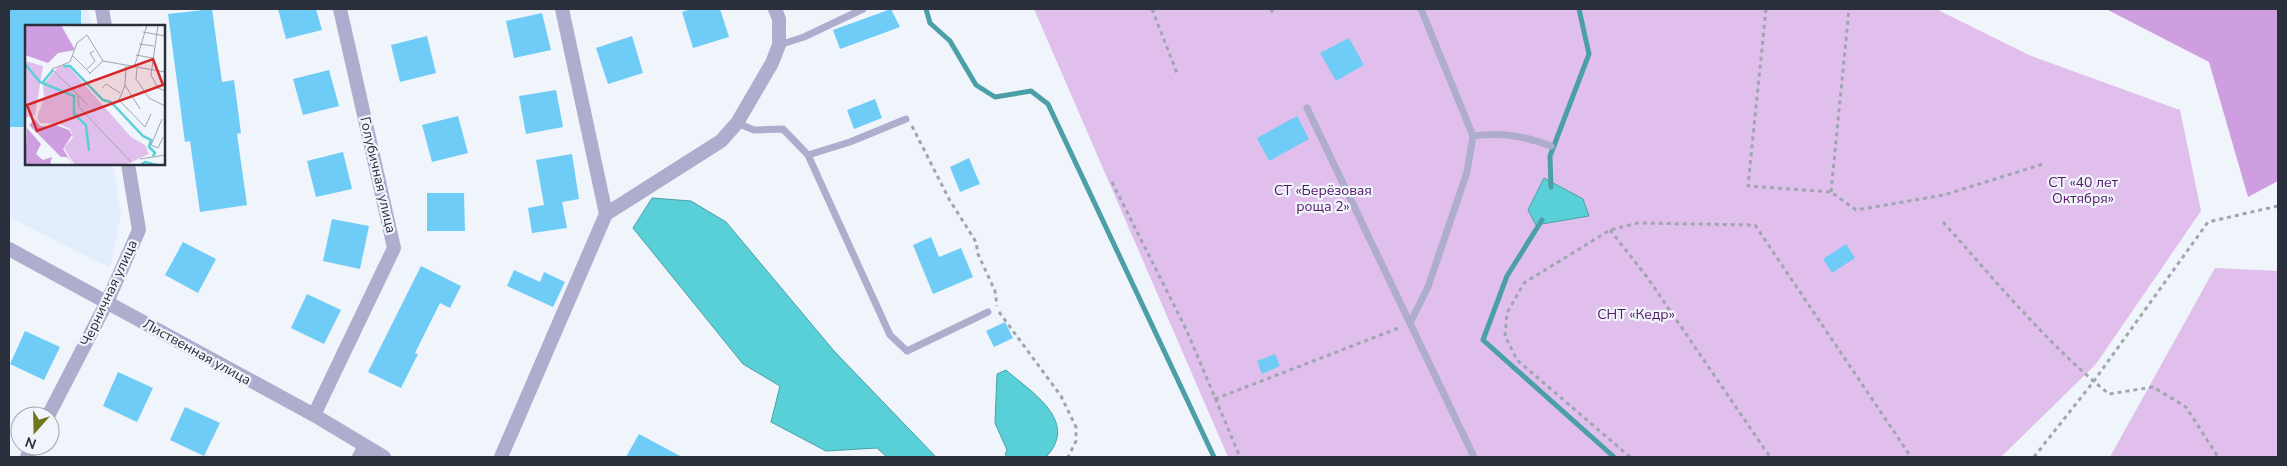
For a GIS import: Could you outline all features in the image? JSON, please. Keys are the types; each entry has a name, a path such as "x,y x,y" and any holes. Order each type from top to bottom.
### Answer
{"street":[{"path":"102,9 105,25"},
{"name":"Голубичная улица","path":"314,415 394,248 340,9"},
{"path":"562,9 606,214"},
{"path":"501,457 606,214 721,141 737,123 772,63 779,45 779,19 775,9"},
{"name":"Черничная улица","path":"53,406 107,302 138,230 128,165"},
{"name":"Лиственная улица","path":"9,249 314,415 362,452 384,457"}],"lane":[{"path":"779,45 804,37 863,9"},
{"path":"1410,323 1428,287 1467,172 1473,136 1421,9"},
{"path":"1307,108 1474,457"},
{"path":"808,155 850,142 906,119"},
{"path":"737,123 754,130 783,129 808,155 890,336 908,350 988,312"},
{"path":"1473,136 1496,133 1523,136 1551,146"}],"path":[{"path":"1152,9 1177,73"},
{"path":"1271,9 1274,16"},
{"path":"1766,9 1748,186 1830,192 1856,210 1944,195 2043,164"},
{"path":"1830,192 1849,9"},
{"path":"906,119 911,124 948,199 976,242 978,254 995,291 996,304 1002,317 1009,323 1018,340 1061,396 1076,427 1076,441 1068,457"},
{"path":"1112,182 1186,329 1240,457"},
{"path":"2034,457 2094,381 2208,222 2278,206"},
{"path":"1943,222 2024,313 2109,394 2153,387 2186,407 2218,457"},
{"path":"1630,457 1517,360 1505,336 1508,313 1524,283 1610,230 1638,223 1755,225 1911,457"},
{"path":"1610,230 1647,277 1770,457"},
{"path":"1215,399 1410,323"}],"shaded area":[{"path":"9,9 88,9 91,25 25,25 25,165 113,165 121,214 110,268 9,217"},
{"path":"2106,9 2278,9 2278,181 2248,197 2209,62"}],"green space":[{"path":"1034,9 1936,9 2031,56 2180,110 2201,211 2096,364 2001,457 1228,457"},
{"path":"2215,268 2278,271 2278,457 2110,457"}],"water":[{"path":"1544,178 1583,199 1589,216 1536,225 1528,210"},
{"path":"652,198 691,201 726,222 834,351 936,457 887,457 877,448 826,451 771,422 780,386 743,364 633,228"},
{"path":"1006,370 1039,398 1055,419 1058,431 1055,444 1046,457 1007,457 1005,454 1007,450 995,423 997,374"}],"building":[{"path":"9,9 81,9 81,25 25,25 25,127 9,127"},
{"path":"212,9 222,82 234,80 241,133 237,134 247,205 200,212 190,141 185,142 168,14"},
{"path":"278,9 316,9 322,30 286,39"},
{"path":"691,9 720,9 729,37 693,48 682,12"},
{"path":"891,9 900,27 840,49 833,30"},
{"path":"542,13 551,50 514,58 506,21"},
{"path":"427,36 436,73 400,82 391,45"},
{"path":"632,36 643,73 608,84 596,48"},
{"path":"1349,38 1364,65 1336,81 1320,53"},
{"path":"329,70 339,106 303,115 293,79"},
{"path":"556,90 563,127 526,134 519,96"},
{"path":"875,99 882,118 854,129 847,110"},
{"path":"458,116 468,153 432,162 422,125"},
{"path":"1297,116 1309,139 1269,161 1257,138"},
{"path":"343,152 352,189 316,197 307,161"},
{"path":"572,154 579,199 562,202 567,228 532,233 528,208 544,205 536,160"},
{"path":"969,158 980,184 960,192 950,167"},
{"path":"427,193 464,193 465,231 427,231"},
{"path":"332,219 369,226 360,269 323,261"},
{"path":"931,237 939,257 961,248 973,277 933,294 913,245"},
{"path":"183,242 216,259 198,293 165,275"},
{"path":"1846,244 1855,258 1832,273 1823,259"},
{"path":"421,266 461,286 450,308 440,303 415,353 418,354 401,388 368,372"},
{"path":"514,270 540,282 544,272 565,282 553,307 507,286"},
{"path":"307,294 341,310 324,344 291,328"},
{"path":"1005,322 1013,338 994,347 986,331"},
{"path":"25,331 60,347 44,380 10,364"},
{"path":"1275,354 1280,366 1262,374 1257,361"},
{"path":"118,372 153,388 137,422 103,406"},
{"path":"185,407 220,423 204,456 170,440"},
{"path":"639,434 682,457 626,457"}],"waterway":[{"path":"926,9 930,23 950,41 976,85 995,97 1031,91 1048,104 1214,457"},
{"path":"1551,187 1550,156 1589,54 1579,9"},
{"path":"1542,220 1507,276 1483,340 1614,457"}],"park label":[{"name":"СТ «40 лет Октября»","path":"2083,190"},
{"name":"СТ «Берёзовая роща 2»","path":"1323,198"},
{"name":"СНТ «Кедр»","path":"1636,314"}]}
